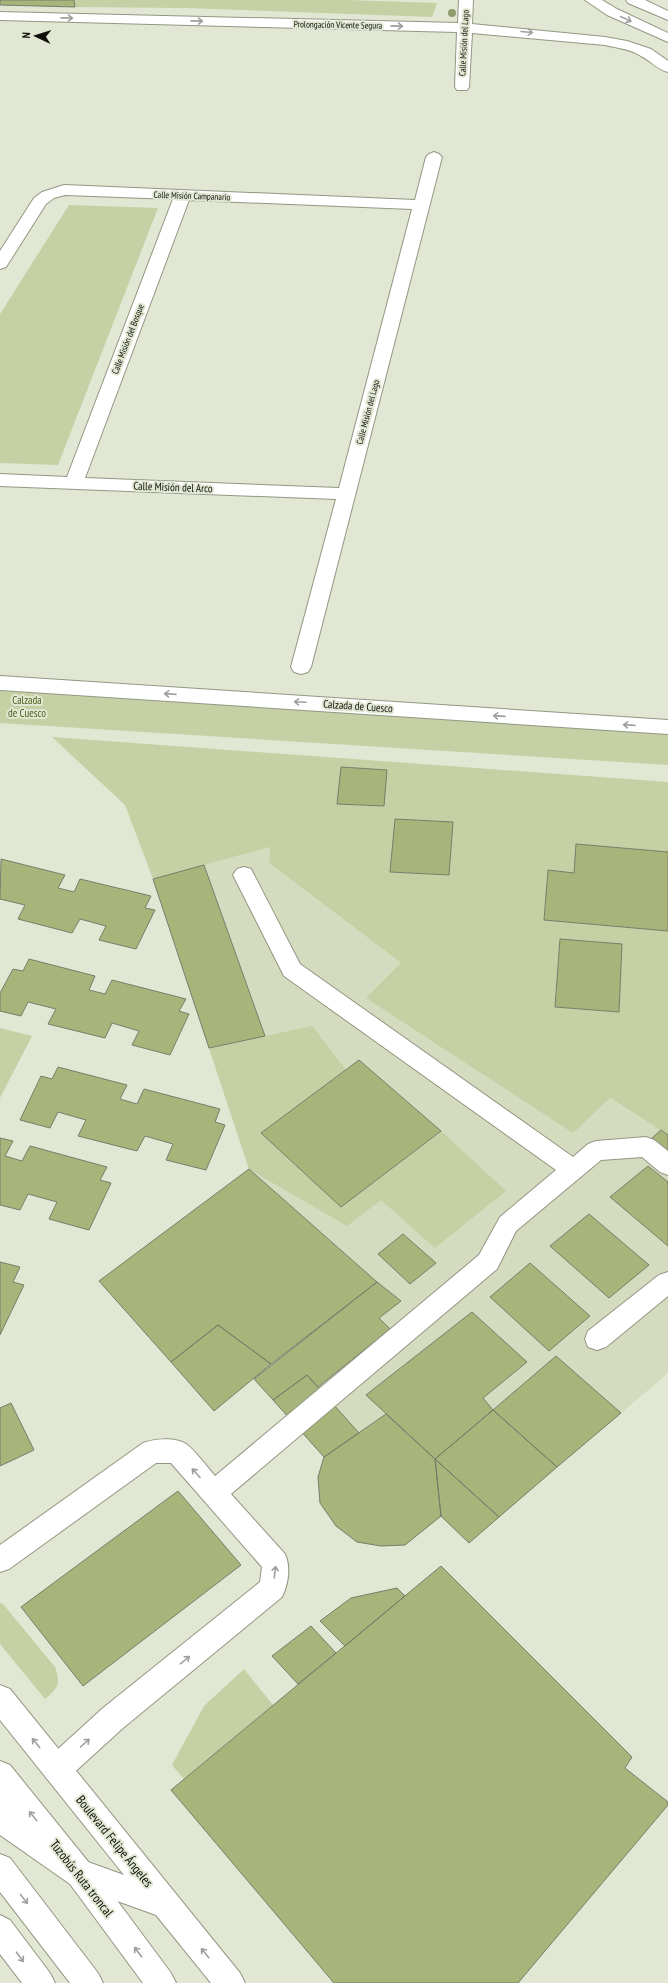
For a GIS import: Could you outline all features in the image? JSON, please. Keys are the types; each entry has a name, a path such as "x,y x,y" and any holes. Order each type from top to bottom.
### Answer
{"street":[{"name":"Calle Misión del Lago","path":"462,87 466,28 466,0"},
{"path":"592,0 612,12 668,38"},
{"path":"633,0 668,16"},
{"name":"Prolongación Vicente Segura","path":"0,16 466,28 581,37 612,42 627,45 646,52 668,68"},
{"name":"Calle Misión del Lago","path":"301,667 434,157"},
{"name":"Calle Misión Campanario","path":"0,264 40,201 48,195 64,190 422,205"},
{"name":"Calle Misión del Bosque","path":"74,483 183,195"},
{"name":"Calle Misión del Arco","path":"0,480 346,494"},
{"name":"Calzada de Cuesco","path":"0,682 668,727"},
{"path":"244,875 292,970 574,1170"},
{"path":"214,1493 488,1262 508,1224 596,1151 646,1147 668,1165"},
{"path":"597,1339 668,1282"},
{"path":"0,1560 152,1451 177,1452 276,1562 273,1588 113,1718 57,1769"},
{"name":"Boulevard Felipe Ángeles","path":"0,1698 230,1983"},
{"name":"Tuzobús Ruta troncal","path":"0,1775 80,1874 161,1983"},
{"path":"0,1812 10,1825 80,1874 165,1902"},
{"path":"0,1868 88,1983"},
{"path":"0,1930 40,1983"}],"shaded area":[{"path":"270,847 269,863 432,987 668,1135 668,1373 469,1543 441,1517 405,1545 381,1546 357,1542 336,1526 320,1503 318,1477 324,1457 254,1379 377,1281 249,1169 153,879"}],"green space":[{"path":"74,0 347,0 437,3 432,17 185,8 75,7"},
{"path":"69,205 158,208 58,465 0,463 0,314"},
{"name":"Calzada de Cuesco","path":"0,685 668,731 668,765 0,723"},
{"path":"52,737 668,782 668,852 574,873 548,870 544,920 668,931 668,1135 610,1098 573,1133 366,998 401,963 269,863 270,847 153,879 125,805","holes":["341,767 387,770 383,806 337,804","395,819 453,822 449,875 390,872","560,939 621,944 619,1012 555,1007"]},
{"path":"312,1026 346,1070 261,1133 341,1207 441,1131 506,1191 435,1248 381,1200 347,1226 249,1169 209,1048"},
{"path":"0,1028 32,1036 0,1098"},
{"path":"0,1603 3,1604 55,1667 58,1682 53,1692 45,1699 0,1644"},
{"path":"244,1669 273,1705 184,1779 172,1765 204,1706"}],"building":[{"path":"0,0 74,0 75,7 0,5"},
{"path":"341,767 387,770 384,806 337,804"},
{"path":"395,819 453,822 449,875 390,872"},
{"path":"576,844 668,852 668,931 544,920 548,870 574,873"},
{"path":"1,859 65,875 58,888 74,892 80,879 151,896 145,908 155,910 136,949 99,940 106,926 80,919 72,933 18,919 25,905 0,899"},
{"path":"204,865 265,1036 209,1048 153,879"},
{"path":"560,939 622,944 619,1012 555,1007"},
{"path":"29,959 95,976 89,990 105,994 112,980 186,999 179,1011 189,1014 170,1055 132,1045 139,1031 112,1023 105,1038 48,1024 56,1009 28,1002 21,1016 0,1011 0,993 13,969 23,971"},
{"path":"359,1060 441,1131 341,1207 261,1133"},
{"path":"58,1067 127,1085 120,1099 137,1104 144,1089 220,1109 215,1122 225,1125 206,1170 166,1160 173,1144 145,1136 137,1151 78,1136 86,1120 58,1112 50,1128 20,1120 41,1076 52,1079"},
{"path":"661,1130 668,1135 668,1152 652,1138"},
{"path":"0,1138 13,1141 5,1156 22,1161 30,1146 107,1167 100,1180 111,1183 89,1230 49,1219 57,1202 28,1194 20,1210 0,1205"},
{"path":"648,1166 668,1182 668,1246 610,1197"},
{"path":"249,1169 377,1282 271,1364 218,1325 171,1362 99,1281"},
{"path":"589,1214 649,1265 609,1298 550,1246"},
{"path":"403,1234 436,1263 410,1284 378,1254"},
{"path":"0,1262 20,1267 13,1282 24,1285 0,1335"},
{"path":"530,1263 590,1316 549,1351 490,1297"},
{"path":"377,1282 401,1301 379,1318 390,1329 318,1387 307,1375 273,1400 254,1379"},
{"path":"472,1312 527,1362 483,1398 493,1410 435,1459 366,1395"},
{"path":"218,1325 271,1364 214,1411 171,1362"},
{"path":"556,1356 621,1413 557,1467 493,1410"},
{"path":"307,1375 359,1433 324,1457 273,1400"},
{"path":"11,1403 34,1450 0,1466 0,1408"},
{"path":"493,1410 557,1467 499,1517 435,1459"},
{"path":"386,1414 435,1459 441,1516 405,1545 381,1546 357,1542 336,1526 320,1503 318,1477 324,1457"},
{"path":"435,1459 499,1517 469,1543 441,1516"},
{"path":"178,1491 241,1565 83,1686 21,1607"},
{"path":"441,1566 632,1757 625,1768 668,1802 668,1805 518,1983 334,1983 171,1790"},
{"path":"397,1588 405,1596 345,1646 320,1621 351,1598"},
{"path":"311,1626 336,1653 298,1684 272,1656"}]}
